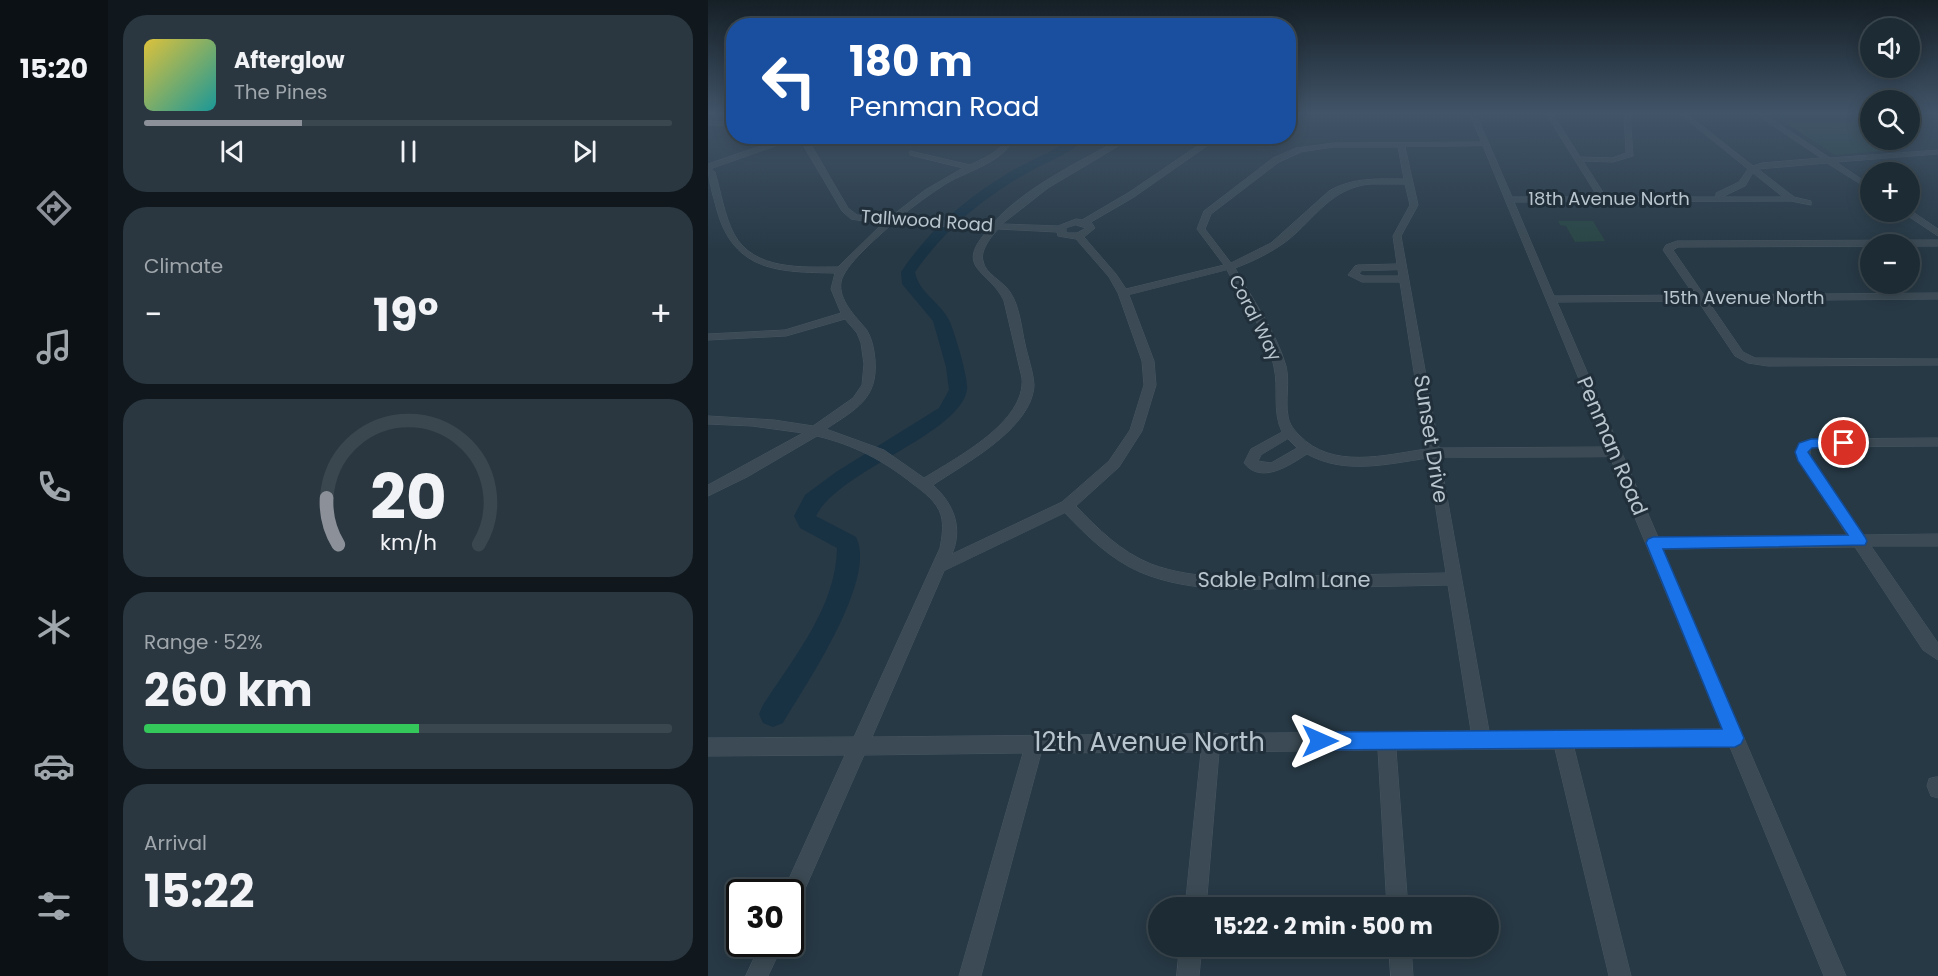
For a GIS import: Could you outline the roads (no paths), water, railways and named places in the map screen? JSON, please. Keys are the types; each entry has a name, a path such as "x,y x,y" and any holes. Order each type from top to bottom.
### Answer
{"street":[{"path":"732,160 708,168 731,235 745,253 754,259 777,266 841,270"},
{"name":"Tallwood Road","path":"816,160 849,213 864,219 1060,229"},
{"path":"940,160 970,167"},
{"path":"708,491 848,409 866,390 868,347 861,330 847,315 835,290 835,282 841,270 926,192 983,160"},
{"path":"924,485 1007,427 1025,403 1028,386 1010,302 995,280 982,271 978,261 981,246 996,226 1017,206 1092,160"},
{"path":"1085,222 1091,228 1078,236 1064,235 1060,229 1071,223 1085,222 1182,160"},
{"name":"Coral Way","path":"1277,160 1207,213 1201,224 1203,234 1229,266 1274,349 1283,385 1282,416 1289,433"},
{"name":"Sunset Drive","path":"1405,160 1413,210 1397,236 1481,739"},
{"name":"Penman Road","path":"1492,160 1835,976"},
{"path":"1578,160 1603,199"},
{"path":"1597,160 1614,160"},
{"path":"1743,160 1791,199 1808,203"},
{"path":"1828,160 1860,181"},
{"path":"1752,169 1762,165 1834,160"},
{"name":"18th Avenue North","path":"1708,199 1742,184 1752,169"},
{"path":"1123,293 1229,266 1254,257 1275,245 1342,186 1370,182 1410,182"},
{"name":"18th Avenue North","path":"1509,200 1791,199"},
{"path":"1920,221 1938,233"},
{"path":"939,567 1067,506 1114,464 1136,431 1150,385 1148,361 1123,293 1108,269 1078,236"},
{"path":"1938,243 1672,245 1669,247 1670,254 1739,354 1752,361 1768,363 1938,362"},
{"name":"15th Avenue North","path":"1550,299 1938,296"},
{"path":"708,337 786,333 847,315"},
{"path":"708,420 771,423 813,431 841,438 879,453 924,485 937,498 950,517 951,533 939,567 799,879"},
{"path":"1307,448 1272,468 1263,469 1251,463 1256,452 1289,433 1307,448 1335,460 1360,463 1434,453 1615,452"},
{"path":"1938,442 1811,443 1804,446 1803,458 1929,645 1938,653"},
{"name":"Sable Palm Lane","path":"1067,506 1123,558 1137,566 1179,579 1243,583 1454,579"},
{"path":"1653,543 1938,540"},
{"path":"1562,738 1620,976"},
{"name":"12th Avenue North","path":"708,747 1735,738"},
{"path":"1196,897 1211,741"},
{"path":"1386,741 1397,897"},
{"path":"969,976 1035,743"},
{"path":"757,976 765,957"},
{"path":"1188,976 1190,957"},
{"path":"1401,957 1402,976"}],"waterway":[{"path":"773,714 824,631 835,608 848,563 848,543 808,522 805,516 813,501 843,477 946,412 958,390 955,367 941,320 910,284 908,272 933,239 962,211 1012,176 1042,160"}]}
